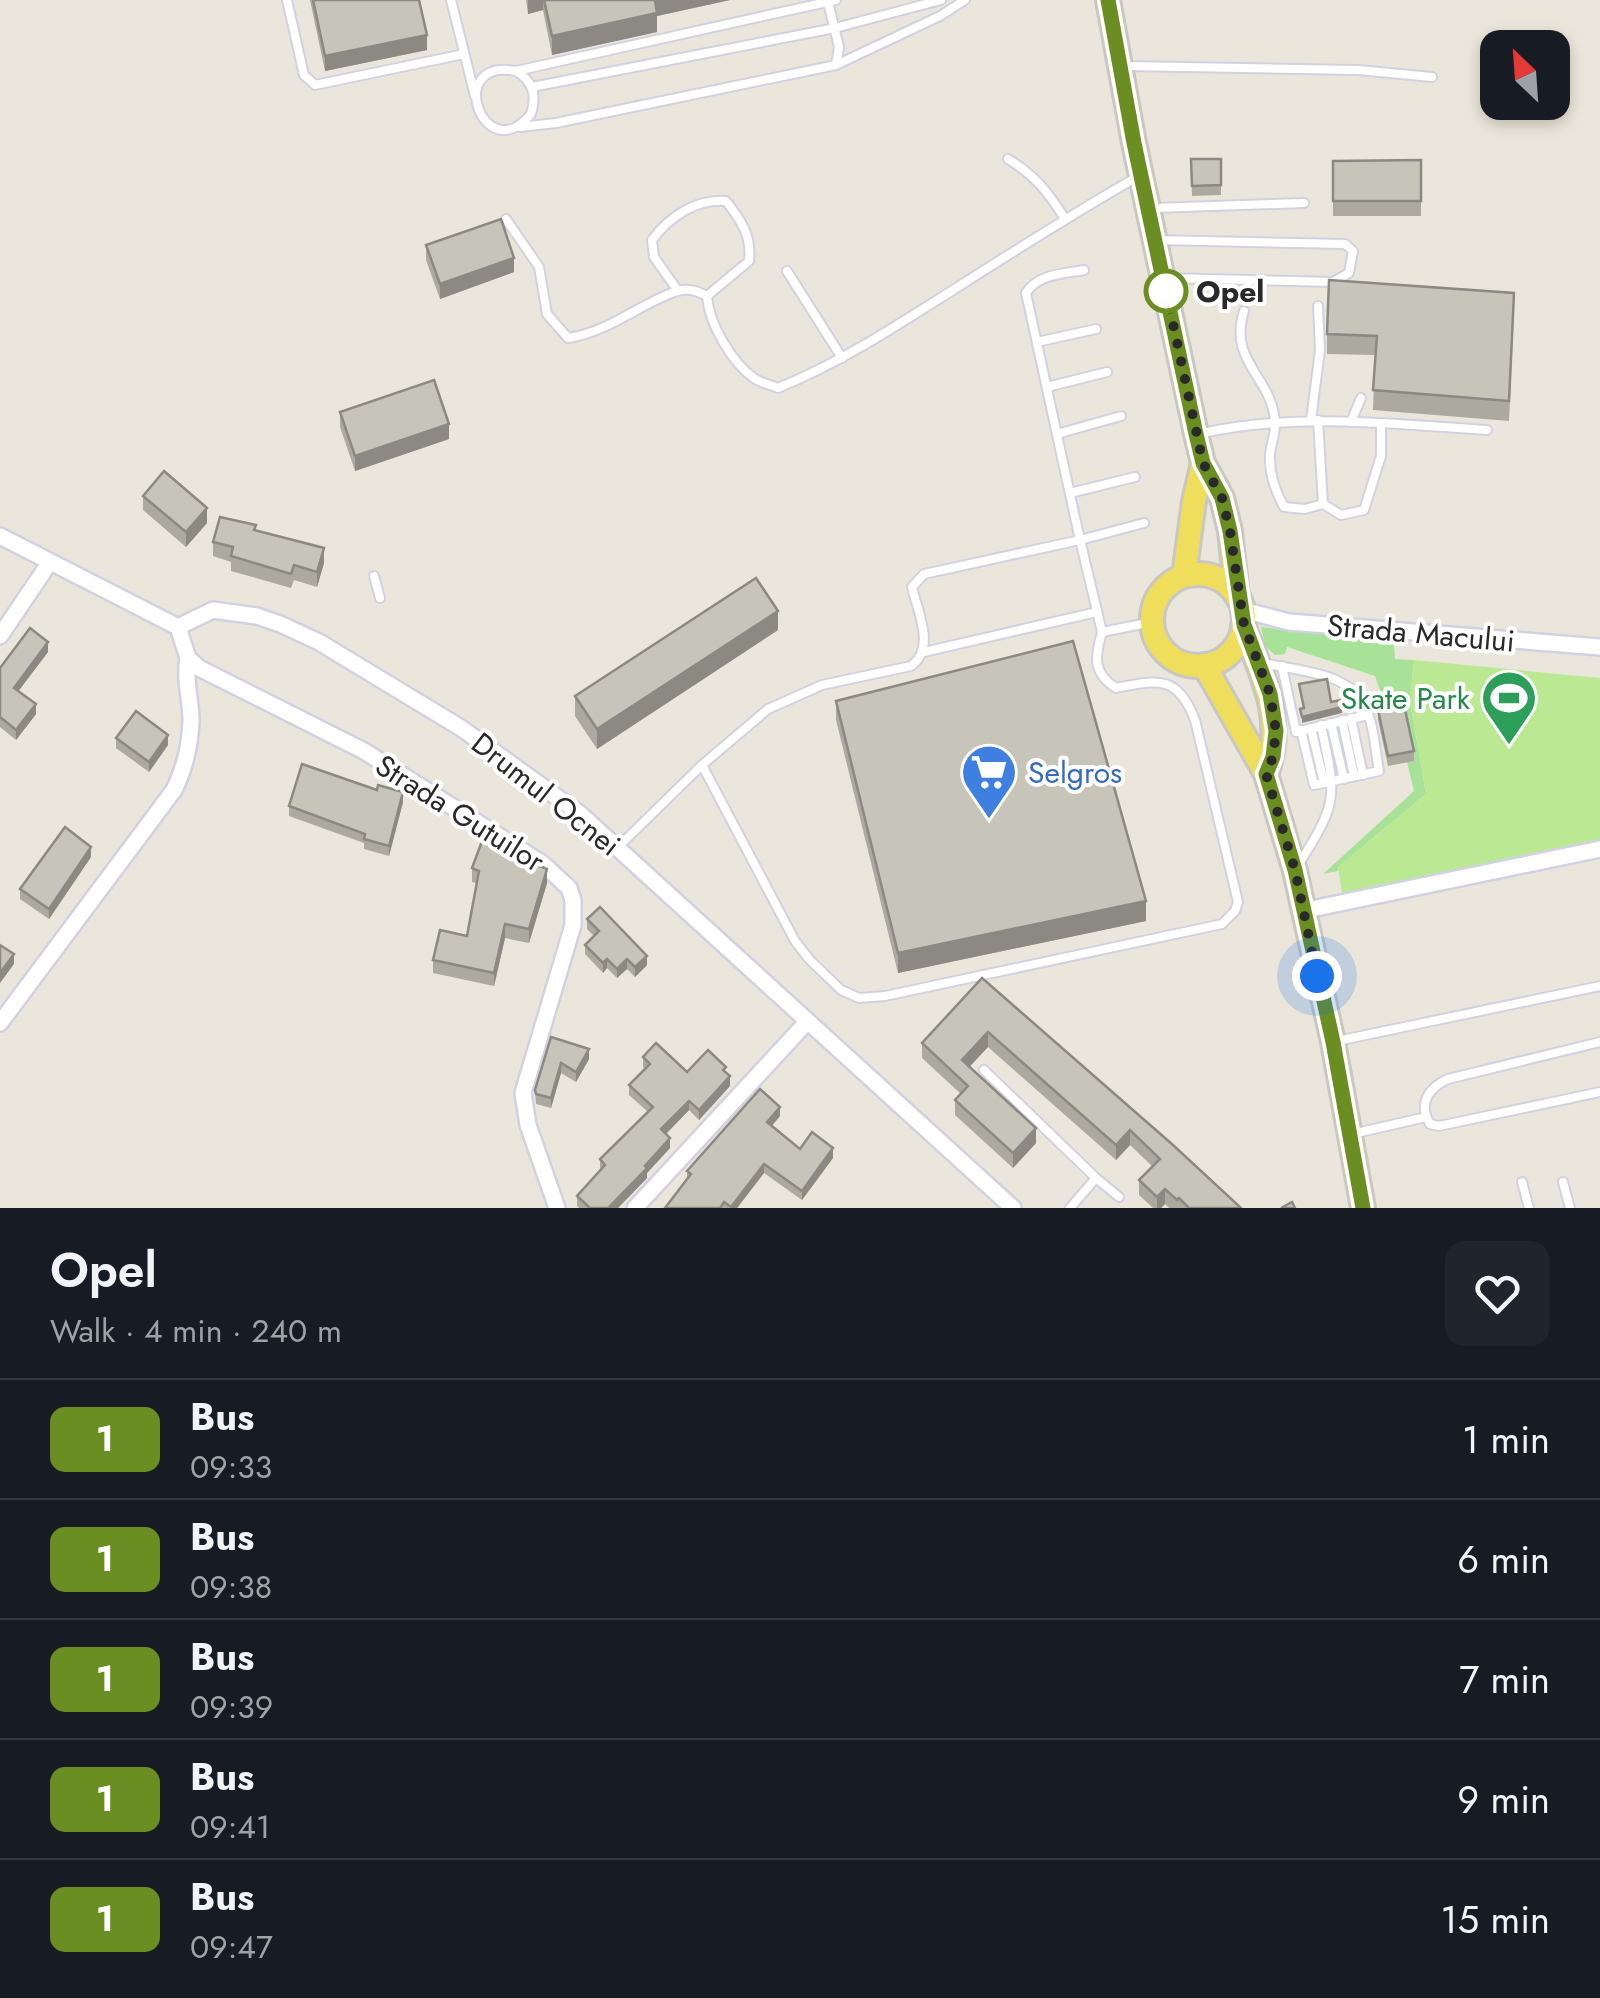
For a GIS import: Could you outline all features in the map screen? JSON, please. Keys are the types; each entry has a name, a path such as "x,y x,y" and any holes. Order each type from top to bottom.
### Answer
{"main road":[{"path":"1108,0 1196,434 1203,463 1222,498 1241,610 1230,652 1204,666 1174,660 1155,637 1154,607 1170,583 1184,576 1214,577 1241,610 1271,664 1270,694 1276,731 1266,774"},
{"path":"1184,576 1203,463"},
{"path":"1204,666 1266,774 1295,870 1333,1042 1363,1208"}],"street":[{"path":"0,536 178,627 188,658 185,686 191,720 179,780 0,1023"},
{"path":"0,636 50,562"},
{"name":"Drumul Ocnei","path":"178,627 213,610 268,620 319,642 477,739 556,794 1013,1208"},
{"name":"Strada Macului","path":"1241,610 1289,622 1600,648"},
{"name":"Strada Gutuilor","path":"188,658 199,668 364,752 542,864 570,888 574,900 573,925 523,1092 528,1125 557,1208"},
{"path":"1302,910 1600,849"},
{"path":"635,1208 806,1023"}],"lane":[{"path":"287,0 304,75 314,85 465,58"},
{"path":"451,0 476,107 486,123 495,128 556,123 836,65 940,16 965,0"},
{"path":"532,87 836,28 941,0"},
{"path":"1098,0 1113,34"},
{"path":"475,96 486,76 505,69 516,71 832,1 836,65"},
{"path":"1119,66 1358,70 1432,78"},
{"path":"516,71 532,87 535,103 531,114 516,128"},
{"path":"1008,160 1038,180 1064,218"},
{"path":"707,296 709,316 722,339 754,378 778,388 842,358 1064,218 1141,175"},
{"path":"678,291 654,257 652,240 664,224 684,211 708,200 726,201 751,244 749,262 707,296"},
{"path":"1148,208 1304,203"},
{"path":"506,218 539,267 547,314 568,338 614,324 678,291 696,290 707,296"},
{"path":"1155,240 1345,244 1353,251 1349,272 1332,282 1163,278"},
{"path":"702,766 795,942 841,990 859,998 885,996 1222,924 1234,911 1238,902 1188,702 1168,684 1148,681 1116,688 1105,682 1097,669 1095,655 1102,632 1026,294 1043,278 1084,270"},
{"path":"787,271 842,358"},
{"path":"1318,306 1320,350 1314,420 1323,504"},
{"path":"1244,311 1237,331 1243,355 1267,394 1275,422 1270,459 1274,490 1284,507 1305,509 1323,504 1340,515 1364,510 1381,456 1381,424"},
{"path":"1037,342 1096,329"},
{"path":"1046,388 1107,372"},
{"path":"1351,422 1361,398"},
{"path":"1057,434 1121,416"},
{"path":"1196,434 1314,420 1487,430"},
{"path":"1070,493 1135,477"},
{"path":"924,652 925,640 912,586 924,574 1144,523"},
{"path":"374,576 380,598"},
{"path":"617,848 768,709 822,685 911,666 924,652 1097,612"},
{"path":"1102,632 1152,622"},
{"path":"1271,664 1296,732 1368,715"},
{"path":"1271,664 1345,685 1363,702 1379,771 1314,786 1311,728"},
{"path":"1347,719 1359,776"},
{"path":"1331,723 1344,779"},
{"path":"1295,870 1330,815 1328,782 1311,728"},
{"path":"1333,1042 1600,986"},
{"path":"1600,1042 1448,1078 1433,1085 1426,1096 1426,1118 1430,1124 1440,1126 1600,1092"},
{"path":"984,1070 1118,1197"},
{"path":"1350,1135 1426,1118"},
{"path":"1070,1208 1096,1178"},
{"path":"1522,1182 1529,1208"},
{"path":"1564,1182 1570,1208"}],"green space":[{"path":"1261,627 1394,641 1395,659 1414,660 1410,701 1426,794 1338,867 1338,871 1323,874 1414,791 1407,762 1413,761 1394,693 1381,693 1375,676 1287,647 1285,654 1275,655 1265,646"},
{"name":"Skate Park","path":"1414,660 1600,678 1600,843 1342,893 1338,867 1426,794 1410,701"}],"building":[{"path":"313,0 419,0 427,35 325,56"},
{"path":"544,0 655,0 657,13 552,36"},
{"path":"1191,159 1221,159 1221,185 1192,186"},
{"path":"1421,160 1421,201 1333,201 1333,161"},
{"path":"501,219 514,258 440,284 426,245"},
{"path":"1329,280 1514,293 1509,401 1373,390 1377,336 1327,334"},
{"path":"434,380 449,424 355,456 340,412"},
{"path":"164,471 207,508 186,532 143,496"},
{"path":"220,517 324,548 317,572 294,565 291,574 231,556 233,547 213,542"},
{"path":"756,578 778,611 597,729 575,696"},
{"path":"30,628 48,642 14,688 36,704 16,730 0,717 0,668"},
{"name":"Selgros","path":"1073,641 1146,901 898,953 836,701"},
{"path":"1327,679 1331,702 1341,700 1342,707 1302,717 1299,684"},
{"path":"1404,705 1414,751 1388,756 1378,710"},
{"path":"136,711 168,735 149,762 116,738"},
{"path":"302,764 377,790 378,785 403,792 389,846 289,806"},
{"path":"65,827 91,847 49,909 20,889"},
{"path":"485,833 514,845 512,849 530,856 528,861 547,869 529,929 505,924 494,973 433,960 440,930 467,936 479,871 472,868"},
{"path":"600,907 647,956 635,967 627,959 617,969 607,959 603,963 585,945 599,931 587,919"},
{"path":"0,945 14,954 0,973"},
{"path":"982,978 1241,1208 1189,1208 1165,1189 1157,1197 1139,1180 1160,1159 1130,1130 1116,1145 988,1032 962,1060 1036,1128 1013,1153 955,1100 968,1086 922,1043"},
{"path":"551,1037 589,1049 576,1072 561,1063 551,1098 536,1094 535,1090"},
{"path":"656,1043 687,1072 708,1050 730,1076 699,1110 689,1101 661,1129 670,1138 608,1208 590,1208 577,1196 605,1165 600,1159 653,1107 629,1085 650,1064 643,1057"},
{"path":"760,1089 780,1107 767,1122 800,1149 812,1132 833,1148 802,1191 764,1164 731,1207 724,1202 720,1208 665,1208 691,1174 687,1171"}],"bus line":[{"name":"1","path":"1108,0 1196,434 1203,463 1222,498 1244,625 1270,694 1276,731 1266,774 1295,870 1333,1042 1363,1208"}],"place":[{"name":"Opel","path":"1166,291"},
{"name":"Skate Park","path":"1509,747"},
{"name":"Selgros","path":"989,821"}],"route":[{"path":"1166,291 1203,463 1222,498 1230,531 1244,625 1270,694 1276,731 1266,774 1295,870 1317,976"}]}
